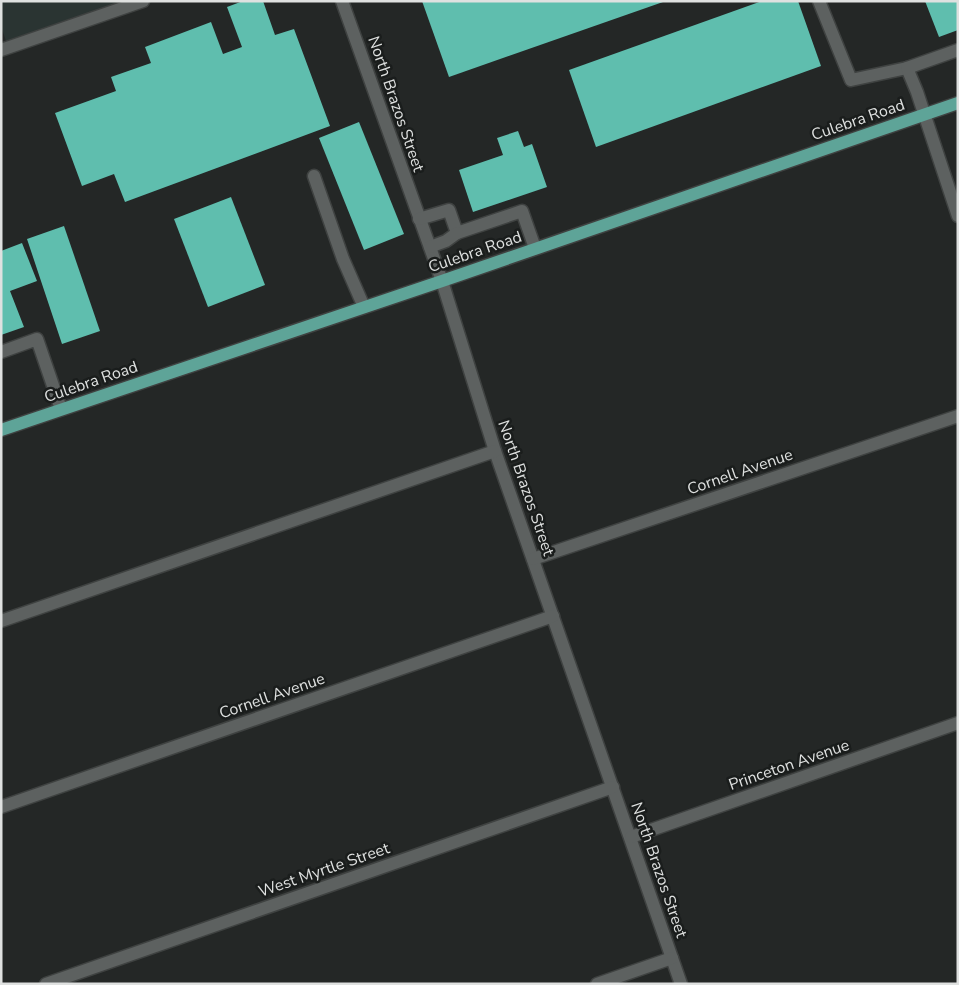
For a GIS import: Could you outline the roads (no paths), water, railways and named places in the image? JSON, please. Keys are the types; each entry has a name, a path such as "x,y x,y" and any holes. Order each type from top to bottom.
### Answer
{"main road":[{"name":"Culebra Road","path":"1,430 442,281 958,103"}],"street":[{"path":"1,50 143,1"},
{"name":"North Brazos Street","path":"342,1 442,281 495,451 681,984"},
{"path":"820,1 851,80 907,68 958,50"},
{"path":"907,68 958,216"},
{"path":"314,176 344,259 364,307"},
{"path":"419,219 449,210 457,233"},
{"path":"430,247 446,241 457,233 522,211 536,248"},
{"path":"1,352 37,339 61,409"},
{"name":"Cornell Avenue","path":"532,559 958,416"},
{"path":"1,621 495,451"},
{"name":"Cornell Avenue","path":"1,807 554,616"},
{"name":"Princeton Avenue","path":"630,837 958,723"},
{"name":"West Myrtle Street","path":"46,984 613,787"},
{"path":"597,984 672,958"}]}
